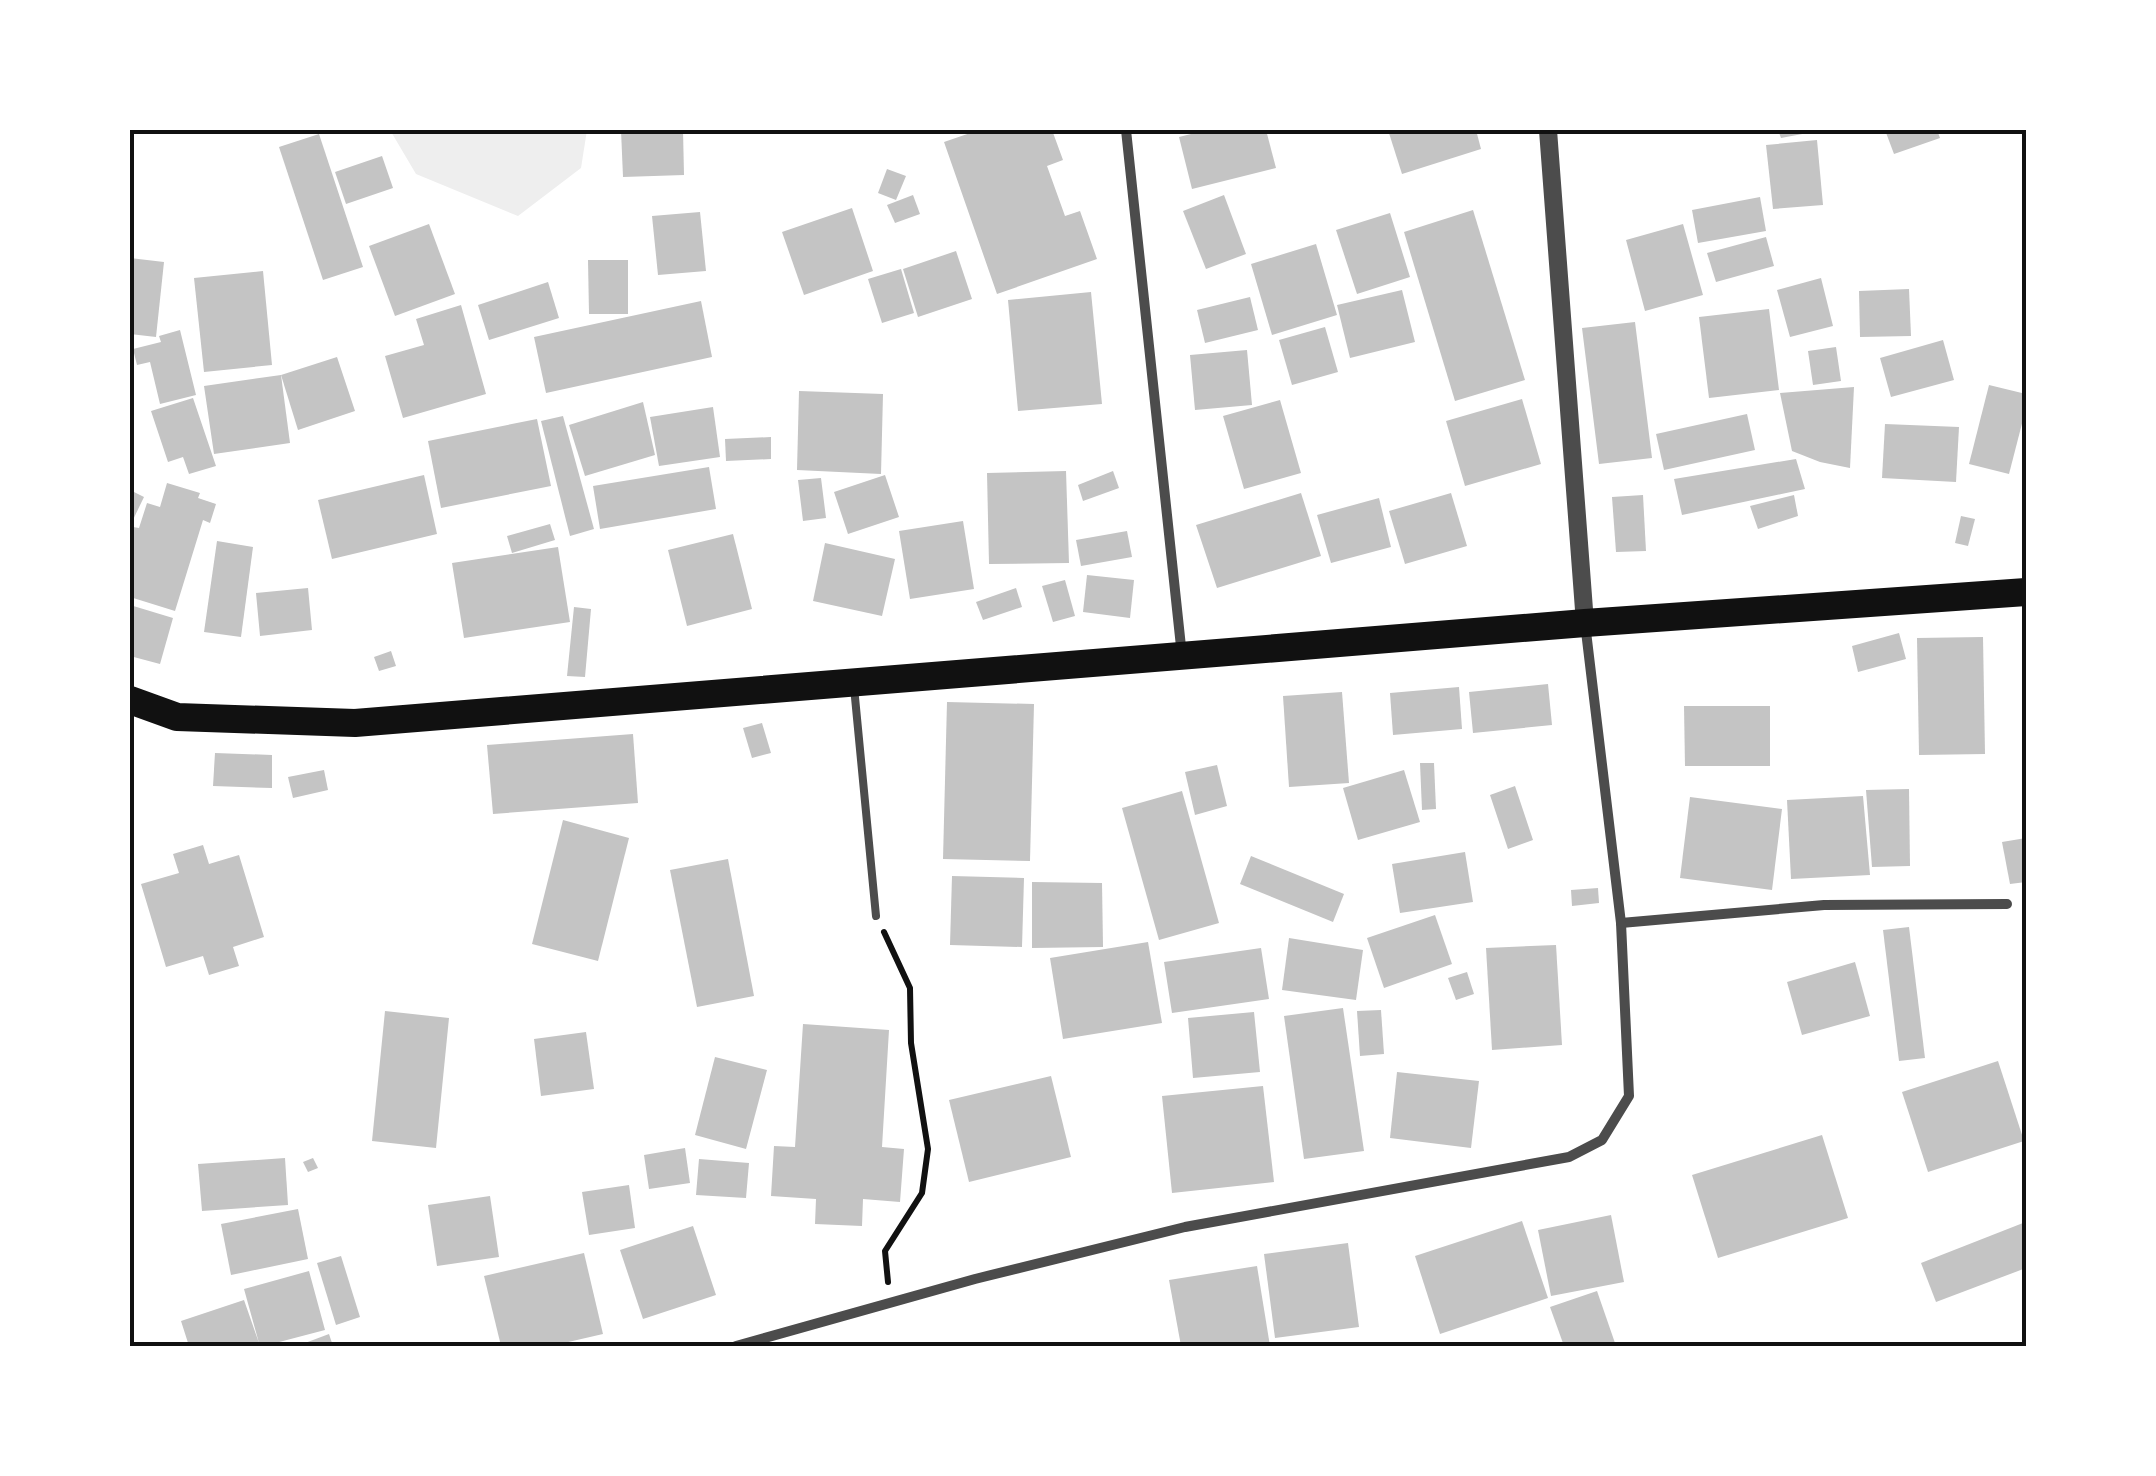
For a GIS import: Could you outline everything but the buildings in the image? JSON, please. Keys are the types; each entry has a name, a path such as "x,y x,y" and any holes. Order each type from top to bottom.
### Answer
{"highway":[{"path":"130,700 176,717 355,724 1585,623 2026,592"}],"street":[{"path":"1126,130 1183,657"},
{"path":"736,1346 1185,1227 1569,1157 1602,1140 1629,1096 1620,923 1585,623 1548,130"},
{"path":"1620,923 1824,906 2006,904"}],"lane":[{"path":"854,683 876,916"}],"path":[{"path":"876,916 910,988 912,1043 928,1148 922,1193 886,1251 890,1303"}],"shaded area":[{"path":"390,130 587,130 581,168 518,216 416,174"}]}
